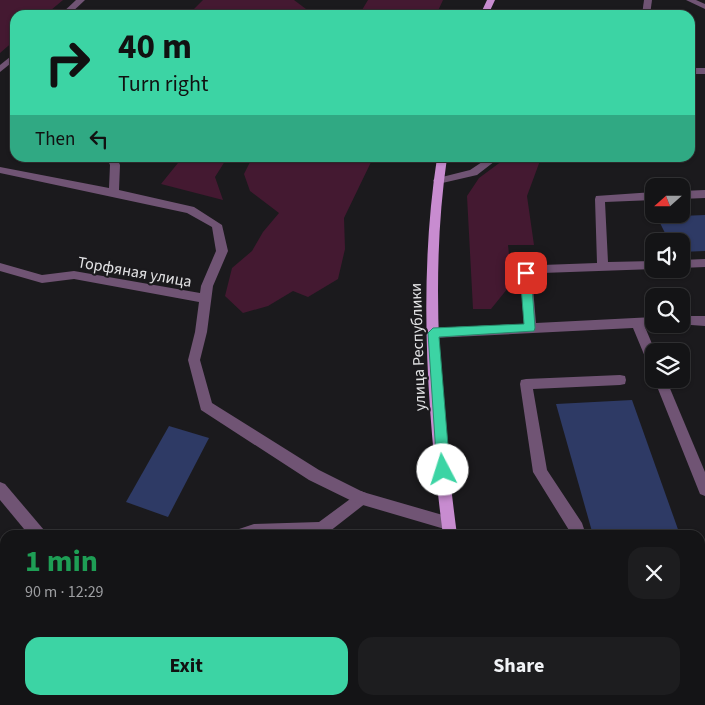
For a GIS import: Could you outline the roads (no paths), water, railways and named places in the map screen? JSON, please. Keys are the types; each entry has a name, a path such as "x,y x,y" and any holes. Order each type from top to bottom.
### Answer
{"main road":[{"name":"улица Республики","path":"441,162 438,181 434,248 433,333 438,416 449,529"}],"street":[{"path":"70,10 81,0"},
{"path":"690,0 705,7"},
{"path":"0,69 10,60"},
{"path":"114,162 114,193"},
{"path":"438,181 473,173 488,162"},
{"path":"0,170 190,210 217,225 222,251 207,286 201,332 194,360 206,406 314,475 361,498 449,529"},
{"path":"690,195 705,194"},
{"path":"603,266 600,199 645,196"},
{"path":"690,264 705,263"},
{"path":"530,328 526,273 542,269 645,265"},
{"name":"Торфяная улица","path":"0,268 42,279 74,275 206,299"},
{"path":"690,321 705,320"},
{"path":"637,322 646,343"},
{"path":"433,333 645,322"},
{"path":"578,530 540,472 526,384 620,380"},
{"path":"664,388 705,489"},
{"path":"0,489 35,530"},
{"path":"288,530 322,529 361,498"}]}
